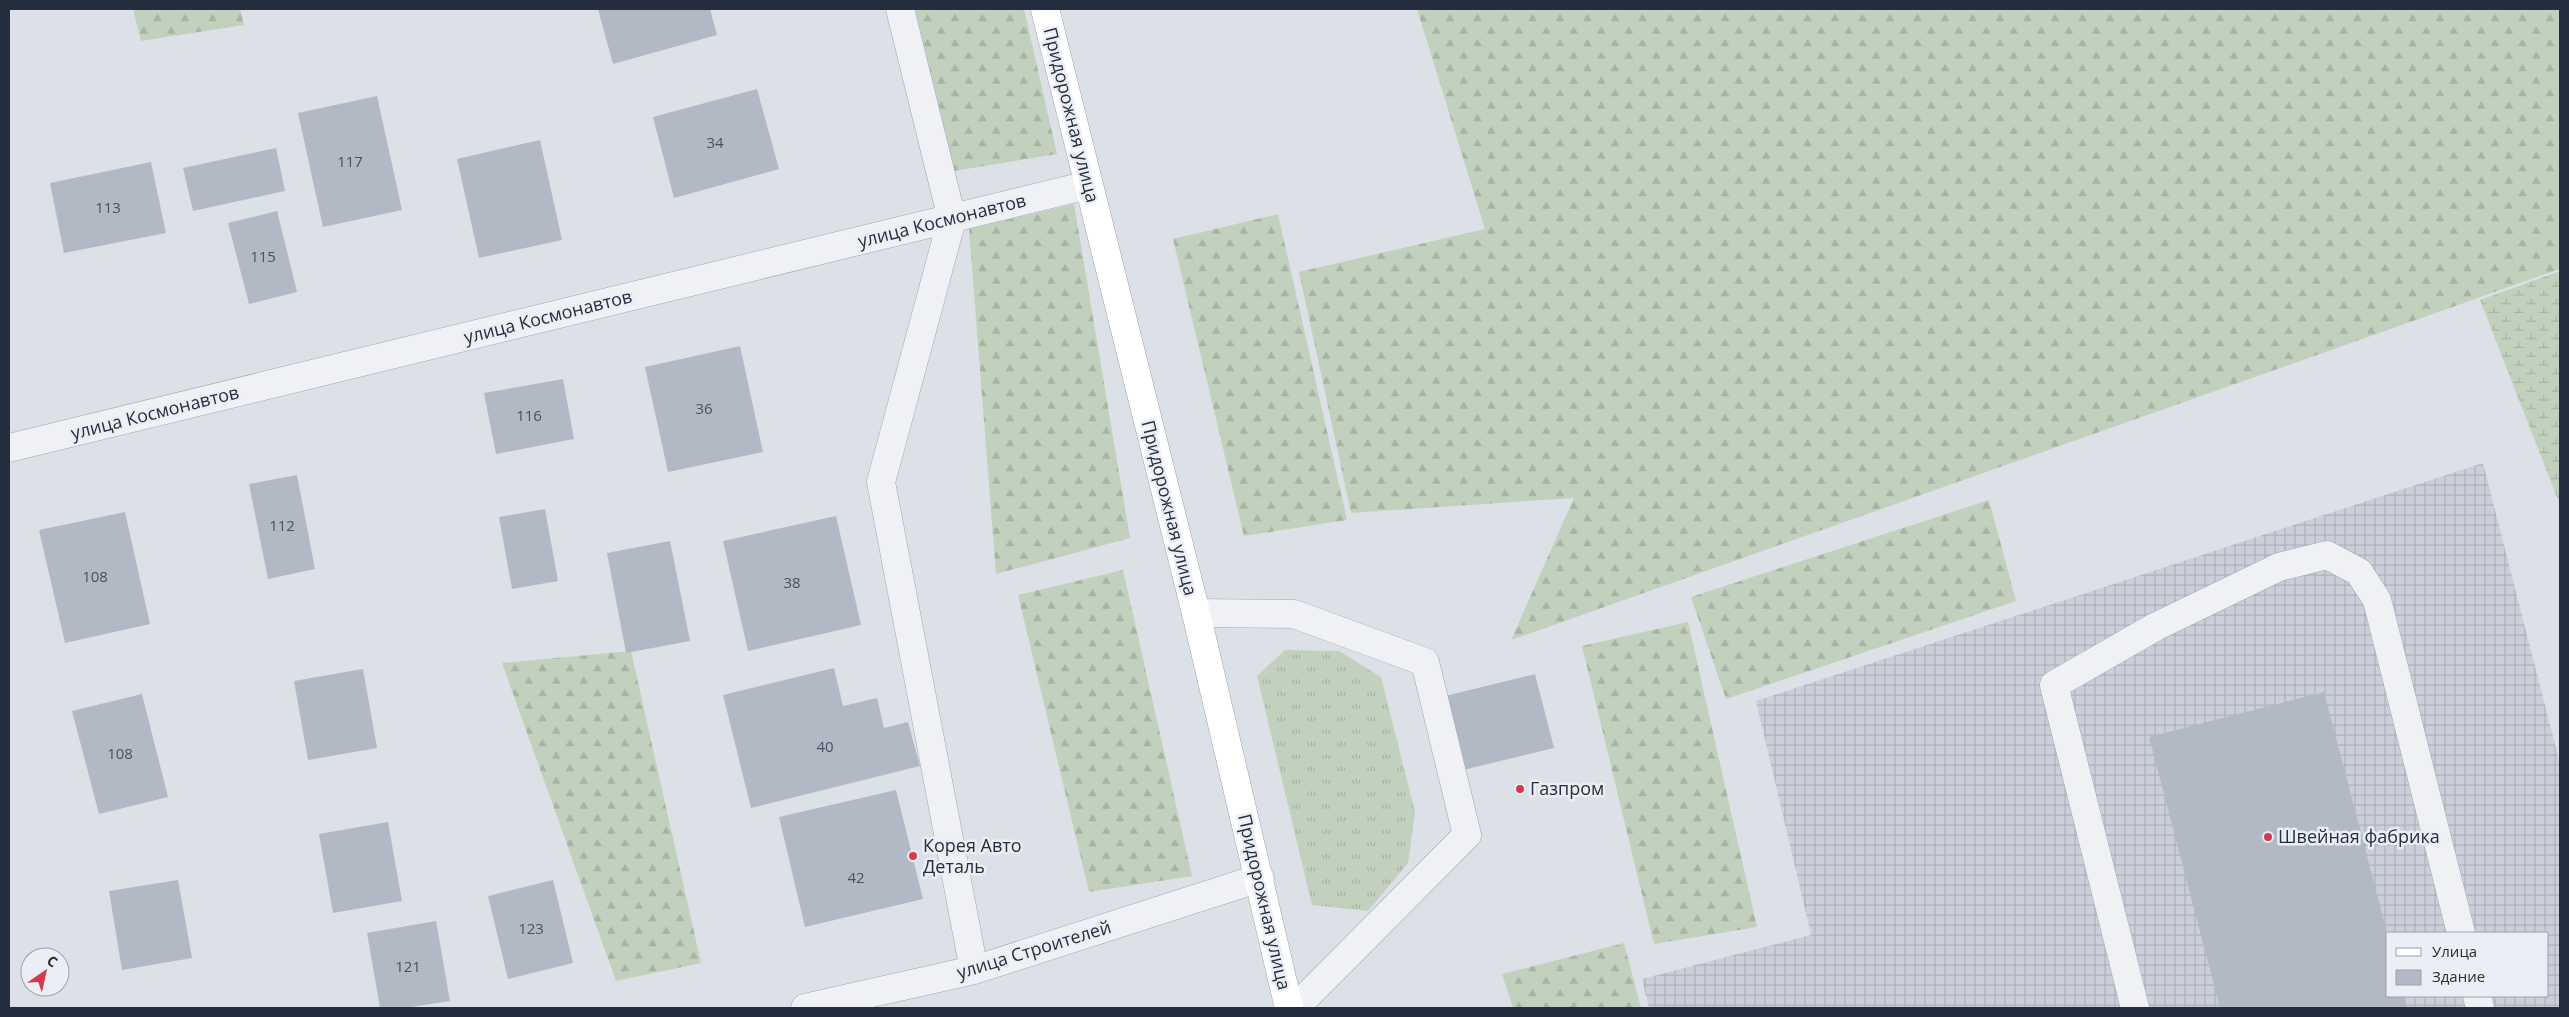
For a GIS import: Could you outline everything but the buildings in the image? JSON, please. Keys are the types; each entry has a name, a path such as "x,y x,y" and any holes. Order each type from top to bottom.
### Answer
{"main road":[{"name":"Придорожная улица","path":"1046,9 1088,185 1196,613 1260,878 1289,1008"}],"street":[{"path":"900,9 952,219 881,482 974,970"},
{"name":"улица Космонавтов","path":"9,448 1088,185"},
{"path":"2136,1008 2054,685 2154,627 2279,567 2327,554 2359,572 2377,600 2461,932"},
{"path":"1196,613 1294,614 1425,662 1467,835 1295,1008"},
{"name":"улица Строителей","path":"805,1008 974,970 1260,878"}],"shaded area":[{"path":"2483,463 2560,764 2560,1008 1649,1008 1642,979 1811,935 1756,701"}],"green space":[{"path":"133,9 240,9 244,25 141,41"},
{"path":"915,9 1024,9 1057,154 954,171"},
{"path":"1417,9 2560,9 2560,269 1511,640 1574,498 1351,513 1299,272 1485,229"},
{"path":"1074,204 1130,538 996,574 969,229"},
{"path":"1278,214 1347,520 1244,536 1173,239"},
{"path":"2560,271 2560,505 2480,300"},
{"path":"1989,500 2016,601 1726,699 1691,597"},
{"path":"1123,570 1192,876 1089,892 1018,595"},
{"path":"1688,622 1757,927 1654,944 1582,646"},
{"path":"1285,650 1339,651 1381,677 1415,812 1408,863 1368,911 1312,905 1257,676"},
{"path":"631,651 701,963 616,981 502,663"},
{"path":"1624,943 1641,1008 1513,1008 1502,974"}],"place":[{"name":"Газпром","path":"1520,789"},
{"name":"Швейная фабрика","path":"2268,837"},
{"name":"Корея Авто Деталь","path":"913,856"}]}
